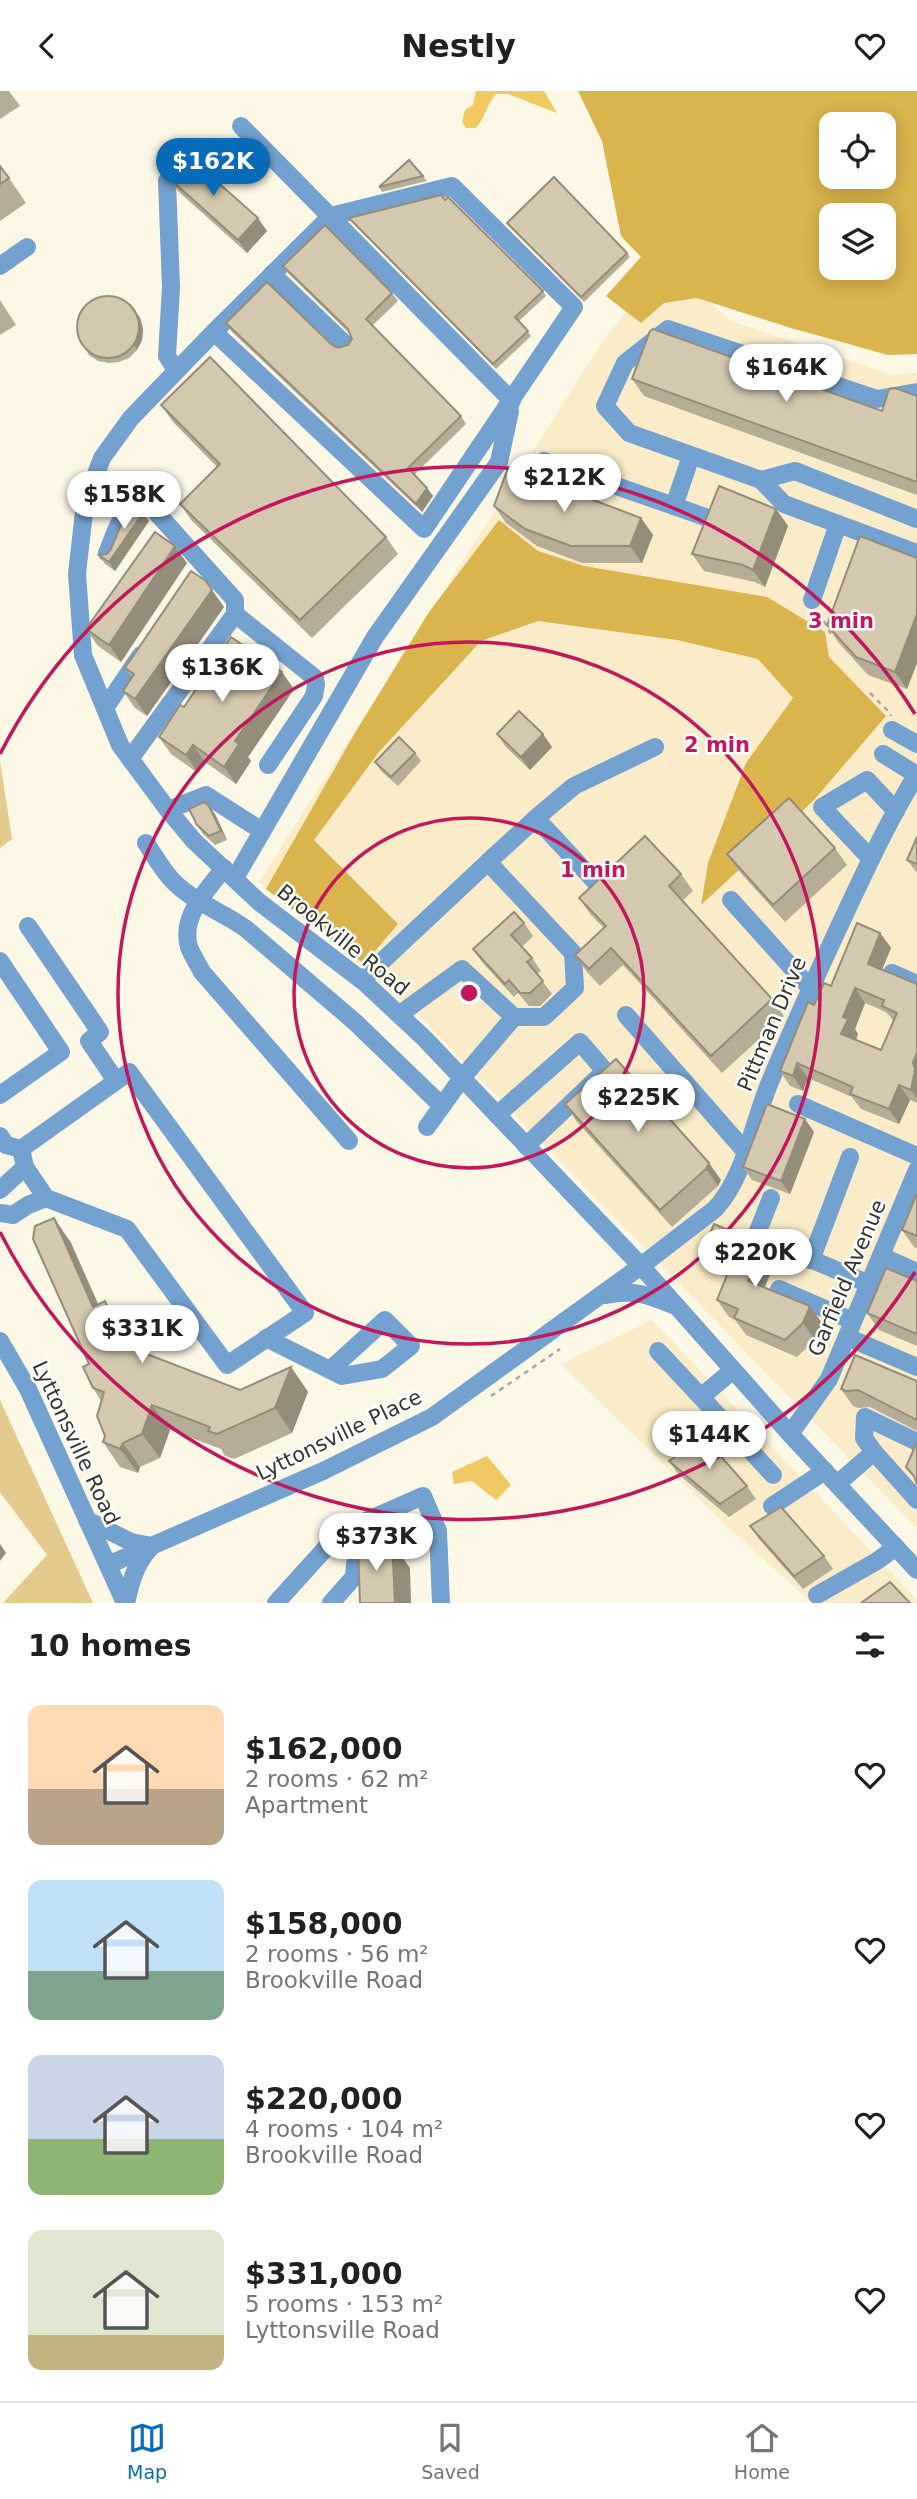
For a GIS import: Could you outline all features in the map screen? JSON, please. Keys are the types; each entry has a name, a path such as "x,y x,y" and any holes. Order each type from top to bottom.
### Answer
{"street":[{"path":"241,126 512,401"},
{"path":"167,181 172,287 167,356 176,370"},
{"path":"214,332 424,529 574,307 452,186 331,216"},
{"name":"Brookville Road","path":"331,216 176,370 131,418 102,457 85,503 77,574 83,655 120,745 194,841 259,902 362,980 400,1014 462,1078 641,1266 790,1434 917,1570"},
{"path":"0,266 27,247"},
{"path":"272,274 346,345"},
{"path":"917,392 877,399 668,329 625,363 605,406 629,433 761,481 784,504 917,553"},
{"path":"349,1141 202,972 189,946 189,921 198,901 229,873 262,831 375,638 499,462 512,401"},
{"path":"674,506 691,456"},
{"path":"544,461 705,517"},
{"path":"761,481 795,471 917,519"},
{"path":"107,553 125,512 137,502 146,501 165,532 200,571 235,600 235,614 130,759"},
{"path":"812,600 838,524"},
{"path":"235,614 315,678 314,696 268,765"},
{"path":"105,708 152,640"},
{"path":"892,730 917,744"},
{"path":"362,980 536,818 575,786 654,747"},
{"path":"883,754 917,774"},
{"name":"Pittman Drive","path":"641,1266 723,1201 735,1179 769,1084 811,989 871,859 917,774"},
{"path":"871,859 822,807 867,780 896,811"},
{"path":"168,810 205,795 262,831"},
{"path":"536,818 601,888"},
{"path":"146,843 172,880 198,901 227,915 254,937 355,1022 442,1106"},
{"path":"400,1014 461,969 514,1017 544,1017 575,988 573,953 488,862"},
{"path":"731,900 811,989"},
{"path":"28,926 100,1031 89,1041 116,1081"},
{"path":"0,961 61,1052 0,1095"},
{"path":"892,973 917,984"},
{"path":"626,1015 745,1151"},
{"path":"427,1127 462,1078 514,1017"},
{"path":"497,1115 580,1042 605,1071 526,1146"},
{"path":"129,1072 305,1313 227,1365 127,1229 47,1198 26,1167 21,1149 129,1072"},
{"path":"798,1104 917,1156"},
{"path":"0,1136 6,1145 21,1149"},
{"path":"811,1260 849,1157"},
{"path":"0,1190 26,1167"},
{"name":"Garfield Avenue","path":"790,1434 830,1379 915,1179"},
{"path":"0,1213 13,1215 28,1205 47,1198"},
{"path":"771,1198 756,1236 869,1284"},
{"path":"881,1256 917,1272"},
{"name":"Lyttonsville Place","path":"108,1565 335,1466 414,1427 641,1266"},
{"path":"779,1289 917,1367"},
{"path":"599,1296 623,1291 645,1294 676,1306"},
{"path":"266,1338 330,1370"},
{"name":"Lyttonsville Road","path":"0,1341 28,1389 125,1603"},
{"path":"657,1351 773,1475"},
{"path":"701,1397 733,1370"},
{"path":"914,1496 864,1439 865,1417 917,1442"},
{"path":"772,1506 874,1453"},
{"path":"914,1496 917,1475"},
{"path":"276,1603 334,1540 361,1523 423,1496 438,1531 441,1603"},
{"path":"87,1520 124,1539 152,1546 139,1561 131,1577 125,1603"},
{"path":"331,1603 354,1577 355,1564 362,1554 370,1550 389,1555 438,1531"},
{"path":"817,1595 896,1547"}],"path":[{"path":"812,600 831,633"},
{"path":"870,692 890,713 892,730"},
{"path":"485,1400 560,1349"}],"shaded area":[{"path":"476,91 544,91 557,113 508,94 496,94 476,128 466,128 462,122 465,110 473,105"},
{"path":"578,91 917,91 917,354 888,355 697,298 664,303 641,323 606,296 641,257 621,236 602,141"},
{"path":"664,263 731,321 892,375 917,373 917,1528 417,1014 259,882 601,344"},
{"path":"499,520 538,551 584,566 767,597 825,632 829,657 886,716 814,800 701,905 708,863 746,763 793,698 758,659 677,640 538,621 481,641 379,752 314,840 398,924 364,964 266,889 352,738 429,612"},
{"path":"0,761 12,839 0,848"},
{"path":"652,1320 917,1603 812,1603 724,1523 561,1364"},
{"path":"0,1400 93,1603 3,1603 47,1555 0,1492"},
{"path":"487,1456 511,1485 496,1500 472,1481 454,1484 452,1472"}],"building":[{"path":"187,155 258,218 238,240 170,179 170,175"},
{"path":"409,160 423,176 379,187"},
{"path":"0,166 9,178 0,184"},
{"path":"554,177 627,253 581,297 507,223"},
{"path":"441,195 445,200 448,197 543,291 515,317 528,331 493,364 349,218"},
{"path":"325,225 392,293 366,319 461,416 408,468 427,488 416,504 226,323 267,282 332,345 338,348 348,345 352,339 348,329 283,266"},
{"path":"102,296 114,296 130,305 137,315 137,339 130,349 114,358 102,358 91,353 82,344 77,333 77,321 82,310 91,301"},
{"path":"653,329 882,411 889,389 895,388 917,396 917,482 632,379"},
{"path":"210,357 386,537 300,620 180,504 220,464 161,405"},
{"path":"508,468 641,518 630,546 571,546 525,529 494,506"},
{"path":"719,486 776,509 753,570 743,565 692,554"},
{"path":"136,505 143,513 109,562 99,555 107,554 111,549 124,517"},
{"path":"155,532 175,546 109,645 86,629"},
{"path":"860,536 917,558 917,614 895,672 856,657 827,625"},
{"path":"191,571 206,581 212,590 135,699 123,691 134,674 125,668"},
{"path":"231,637 282,672 235,741 239,744 224,767 193,745 186,755 159,737 180,705 184,707"},
{"path":"519,711 543,734 521,757 497,734"},
{"path":"399,737 415,753 391,777 375,762"},
{"path":"789,798 835,848 773,905 727,854"},
{"path":"204,802 209,806 221,831 209,836 197,825 189,809"},
{"path":"645,836 681,874 669,886 772,999 711,1056 611,948 589,969 575,955 606,926 579,898"},
{"path":"917,837 917,864 907,860"},
{"path":"514,912 524,923 511,935 532,958 527,962 543,981 530,993 520,993 509,980 505,984 473,949"},
{"path":"857,923 880,933 868,964 917,984 917,1053 913,1062 915,1070 911,1090 899,1085 889,1109 850,1094 853,1087 797,1063 793,1076 780,1071 808,1002 814,1005 824,983 831,986","holes":["855,988 884,1000 882,1006 897,1013 881,1050 841,1034 848,1019 843,1017"]},
{"path":"616,1059 709,1163 706,1169 660,1210 565,1104"},
{"path":"767,1104 805,1119 781,1181 743,1167"},
{"path":"917,1193 917,1236 902,1230"},
{"path":"54,1218 93,1307 105,1301 124,1343 127,1341 131,1348 240,1390 291,1367 275,1408 217,1434 208,1431 210,1427 152,1405 142,1434 123,1443 120,1449 103,1442 105,1436 97,1416 104,1392 93,1388 83,1367 89,1364 33,1239 35,1226"},
{"path":"714,1224 763,1245 748,1281 810,1306 803,1323 785,1340 734,1318 738,1309 717,1300 735,1255 706,1243"},
{"path":"886,1268 917,1281 917,1334 867,1313"},
{"path":"855,1355 917,1381 917,1420 858,1390 841,1389"},
{"path":"704,1437 747,1486 720,1504 669,1461"},
{"path":"917,1442 917,1485 914,1476 906,1467"},
{"path":"781,1507 824,1556 794,1576 750,1526"},
{"path":"392,1543 395,1603 360,1603 358,1544"},
{"path":"890,1582 910,1603 861,1603"}]}
